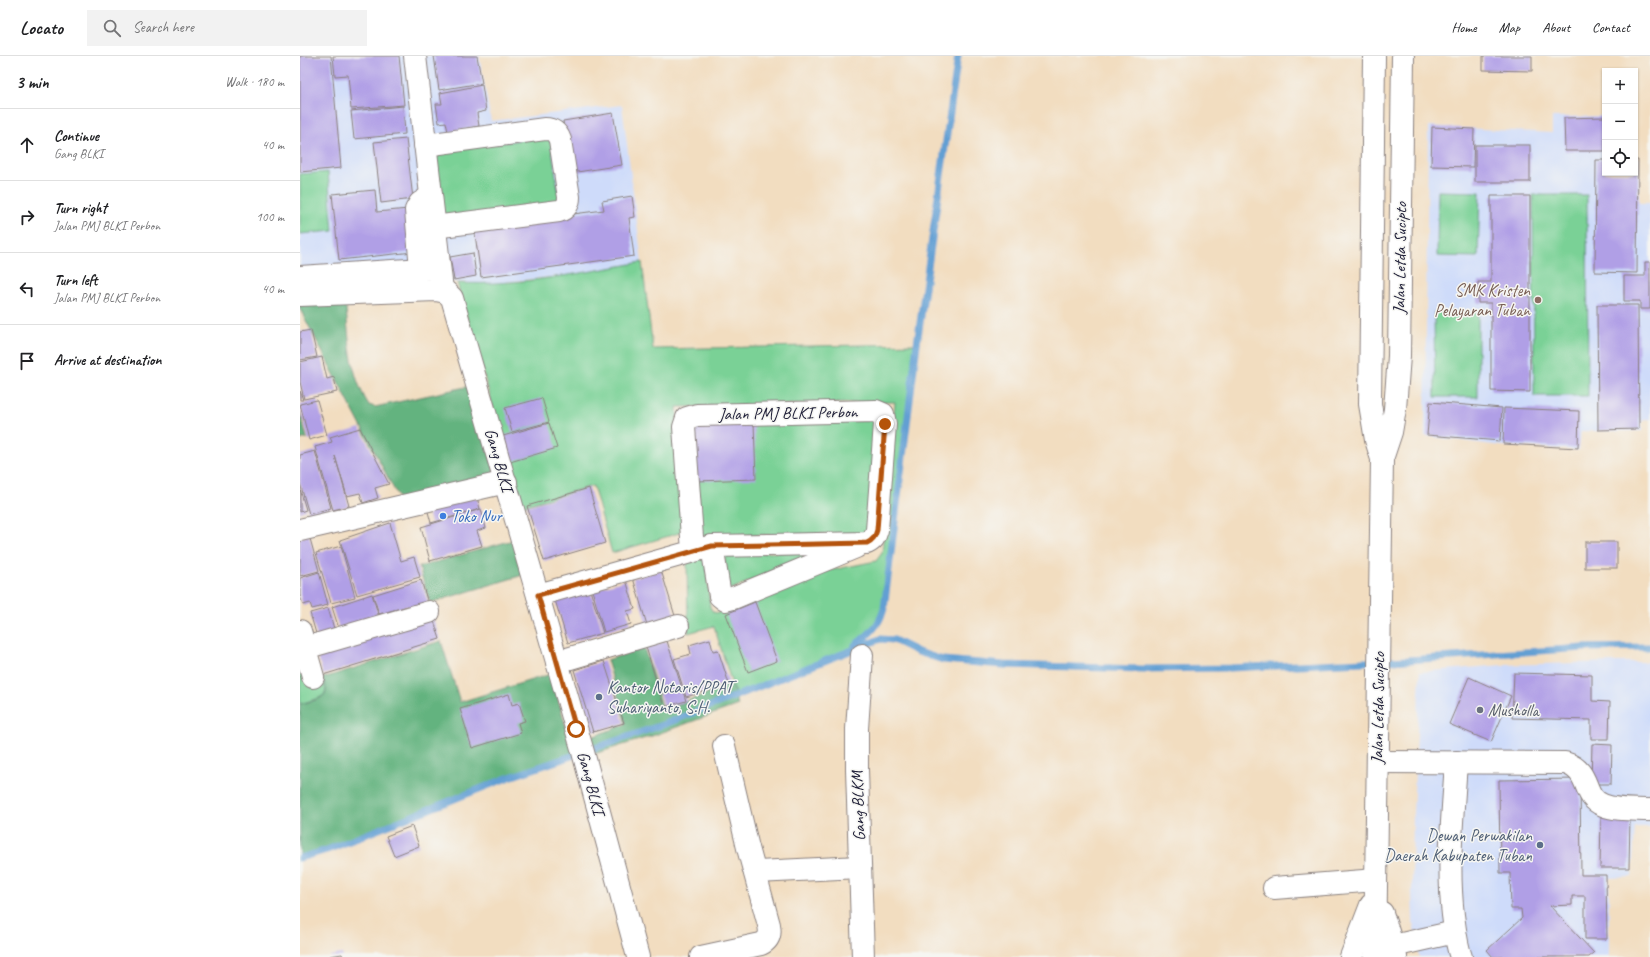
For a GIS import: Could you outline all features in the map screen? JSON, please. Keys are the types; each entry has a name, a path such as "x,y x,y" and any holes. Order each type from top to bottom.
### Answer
{"street":[{"path":"415,56 434,226 430,268"},
{"name":"Jalan Letda Sucipto","path":"1374,56 1370,404 1376,440 1382,459"},
{"name":"Jalan Letda Sucipto","path":"1376,886 1382,459 1391,432 1395,409 1399,356 1403,56"},
{"path":"425,145 545,129 552,130 557,133 560,140 569,197 568,204 564,209 559,211 434,226"},
{"path":"300,295 442,290 430,268 416,210 420,203 431,196"},
{"path":"300,277 430,268"},
{"name":"Gang BLKI","path":"442,290 452,298 576,729 638,957"},
{"name":"Jalan PMJ BLKI Perbon","path":"703,549 684,426 687,418 697,415 876,412 883,414 885,424 877,530 874,539 867,543"},
{"path":"300,530 506,482"},
{"path":"538,595 703,549 867,543"},
{"path":"703,549 720,596 725,600 867,543"},
{"path":"313,678 302,640 429,612"},
{"path":"557,662 678,626"},
{"name":"Gang BLKM","path":"862,655 857,729 863,957"},
{"path":"701,957 761,944 768,939 770,931 724,746"},
{"path":"1378,762 1565,764 1574,766 1580,771 1590,794 1595,801 1613,808 1650,810"},
{"path":"1456,762 1451,862 1451,898 1455,932 1461,957"},
{"path":"755,872 860,867"},
{"path":"1376,886 1388,953 1455,932"},
{"path":"1274,888 1376,886"},
{"path":"1351,957 1376,886"}],"shaded area":[{"path":"300,56 479,56 491,121 622,105 642,262 569,275 486,284 440,281 300,287"},
{"name":"SMK Kristen Pelayaran Tuban","path":"1602,116 1602,176 1638,176 1639,159 1639,203 1650,203 1650,419 1642,421 1642,431 1581,431 1579,450 1501,446 1425,436 1428,126 1552,133 1552,117"},
{"path":"1650,662 1650,827 1635,827 1632,877 1609,878 1609,957 1419,957 1413,921 1412,891 1413,813 1420,672 1503,665"}],"green space":[{"path":"550,136 560,204 443,220 434,152"},
{"path":"328,172 333,231 300,234 300,174"},
{"path":"1438,191 1480,192 1478,257 1437,256"},
{"path":"1533,195 1587,195 1588,396 1534,396"},
{"path":"642,262 653,349 917,344 887,590 884,609 878,625 873,631 845,652 736,697 714,626 688,633 687,560 703,559 706,566 710,607 713,612 718,613 822,572 876,561 882,553 895,402 677,407 684,518 683,528 679,533 612,553 593,486 522,506 457,283 503,283 527,281"},
{"path":"345,299 351,354 357,380 369,405 375,407 470,386 496,477 399,499 300,309 300,301"},
{"path":"1434,312 1478,312 1478,397 1435,397"},
{"path":"300,413 307,438 300,440"},
{"path":"877,420 868,533 701,536 694,424"},
{"path":"513,540 523,575 430,603 419,567"},
{"path":"824,551 729,590 724,554"},
{"path":"441,641 460,702 551,674 574,755 454,799 327,850 300,858 300,704 319,699 325,694 326,689 323,678"},
{"path":"644,648 663,710 732,684 738,705 652,736 594,754 589,738 626,724 607,660"},
{"path":"300,661 323,678 326,690 324,695 319,698 300,704"}],"building":[{"path":"300,56 331,56 341,168 300,172"},
{"path":"333,56 399,56 404,105 351,109 348,75 335,76"},
{"path":"434,56 477,56 482,83 439,90"},
{"path":"1483,56 1532,56 1532,71 1483,70"},
{"path":"482,85 486,111 477,113 479,126 448,132 446,122 439,123 436,104 442,104 440,93"},
{"path":"403,106 405,134 354,139 351,111"},
{"path":"613,113 622,165 571,173 563,121"},
{"path":"1602,117 1602,151 1565,151 1564,118"},
{"path":"1432,127 1474,129 1473,167 1431,166"},
{"path":"406,139 413,199 381,203 374,142"},
{"path":"1475,145 1530,145 1530,182 1475,182"},
{"path":"1596,160 1602,160 1602,176 1638,176 1637,273 1595,272"},
{"path":"375,190 377,212 408,209 413,252 339,260 332,194"},
{"path":"632,196 635,217 629,218 634,256 481,277 474,227 604,210 602,201"},
{"path":"1491,196 1530,196 1530,392 1491,391 1491,303 1478,303 1478,282 1491,282"},
{"path":"473,253 476,276 454,280 450,257"},
{"path":"1645,262 1650,262 1650,309 1640,309 1640,301 1624,301 1624,276 1645,276"},
{"path":"1597,305 1638,305 1639,429 1598,430"},
{"path":"311,330 317,357 300,360 300,332"},
{"path":"322,357 327,379 334,377 337,392 304,399 300,382 300,362"},
{"path":"300,391 303,400 300,400"},
{"path":"542,398 549,422 512,432 505,408"},
{"path":"317,400 327,435 309,440 300,404"},
{"path":"1430,402 1502,408 1500,441 1427,435"},
{"path":"1504,408 1579,411 1578,448 1503,444"},
{"path":"549,423 557,448 510,462 503,436"},
{"path":"754,423 756,479 697,481 695,425"},
{"path":"360,428 389,484 375,488 378,498 363,503 360,493 347,496 335,456 349,506 333,510 315,447 332,442 330,437"},
{"path":"315,451 331,508 309,514 300,483 300,455"},
{"path":"589,488 605,543 544,561 527,506"},
{"path":"300,489 306,510 300,512"},
{"name":"Toko Nur","path":"477,497 480,509 431,523 427,508"},
{"path":"481,509 486,528 477,531 482,546 430,561 421,527"},
{"path":"390,523 401,561 414,557 420,577 357,595 340,540"},
{"path":"309,535 319,571 300,576 300,538"},
{"path":"1585,542 1617,542 1617,568 1585,568"},
{"path":"341,546 355,597 331,603 316,553"},
{"path":"661,570 675,616 647,625 633,578"},
{"path":"319,572 328,605 312,609 310,603 303,605 300,595 300,578"},
{"path":"421,580 428,603 409,609 408,606 379,614 373,595"},
{"path":"626,580 635,609 627,611 631,624 604,632 592,590"},
{"path":"590,590 603,633 568,643 555,600"},
{"path":"372,594 379,617 340,632 332,607"},
{"path":"755,602 777,661 748,672 726,614"},
{"path":"328,608 335,632 317,637 310,613"},
{"path":"433,618 440,639 323,675 317,653"},
{"path":"710,639 713,651 718,650 729,684 686,697 674,659 691,654 689,645"},
{"path":"667,641 686,701 664,707 646,647"},
{"name":"Kantor Notaris/PPAT Suhariyanto, S.H.","path":"604,661 624,723 593,732 574,670"},
{"path":"1514,673 1592,675 1592,701 1610,702 1609,739 1591,739 1591,720 1512,718"},
{"name":"Musholla","path":"1469,677 1511,696 1491,742 1449,724"},
{"path":"509,694 512,705 519,703 525,721 518,723 521,733 472,748 460,709"},
{"path":"1592,744 1612,745 1611,784 1591,784"},
{"name":"Dewan Perwakilan Daerah Kabupaten Tuban","path":"1580,779 1581,875 1606,875 1607,939 1585,939 1585,896 1572,896 1572,905 1550,906 1594,953 1589,957 1493,957 1487,950 1522,918 1521,909 1511,909 1510,873 1500,873 1499,780"},
{"path":"1601,816 1630,817 1629,868 1600,868"},
{"path":"412,826 419,846 394,856 386,836"},
{"path":"342,954 343,957 330,957 330,956"}],"waterway":[{"path":"855,645 873,630 884,609 917,344 958,56"},
{"path":"300,858 327,850 507,778 665,724 880,639 894,640 918,652 943,660 1004,665 1142,669 1230,668 1408,660 1584,648 1650,647"}],"place":[{"name":"SMK Kristen Pelayaran Tuban","path":"1538,300"},
{"name":"Toko Nur","path":"443,516"},
{"name":"Kantor Notaris/PPAT Suhariyanto, S.H.","path":"599,697"},
{"name":"Musholla","path":"1480,710"},
{"name":"Dewan Perwakilan Daerah Kabupaten Tuban","path":"1540,845"}],"route":[{"path":"576,729 538,595 712,546 867,543 874,539 877,530 885,424"}]}
